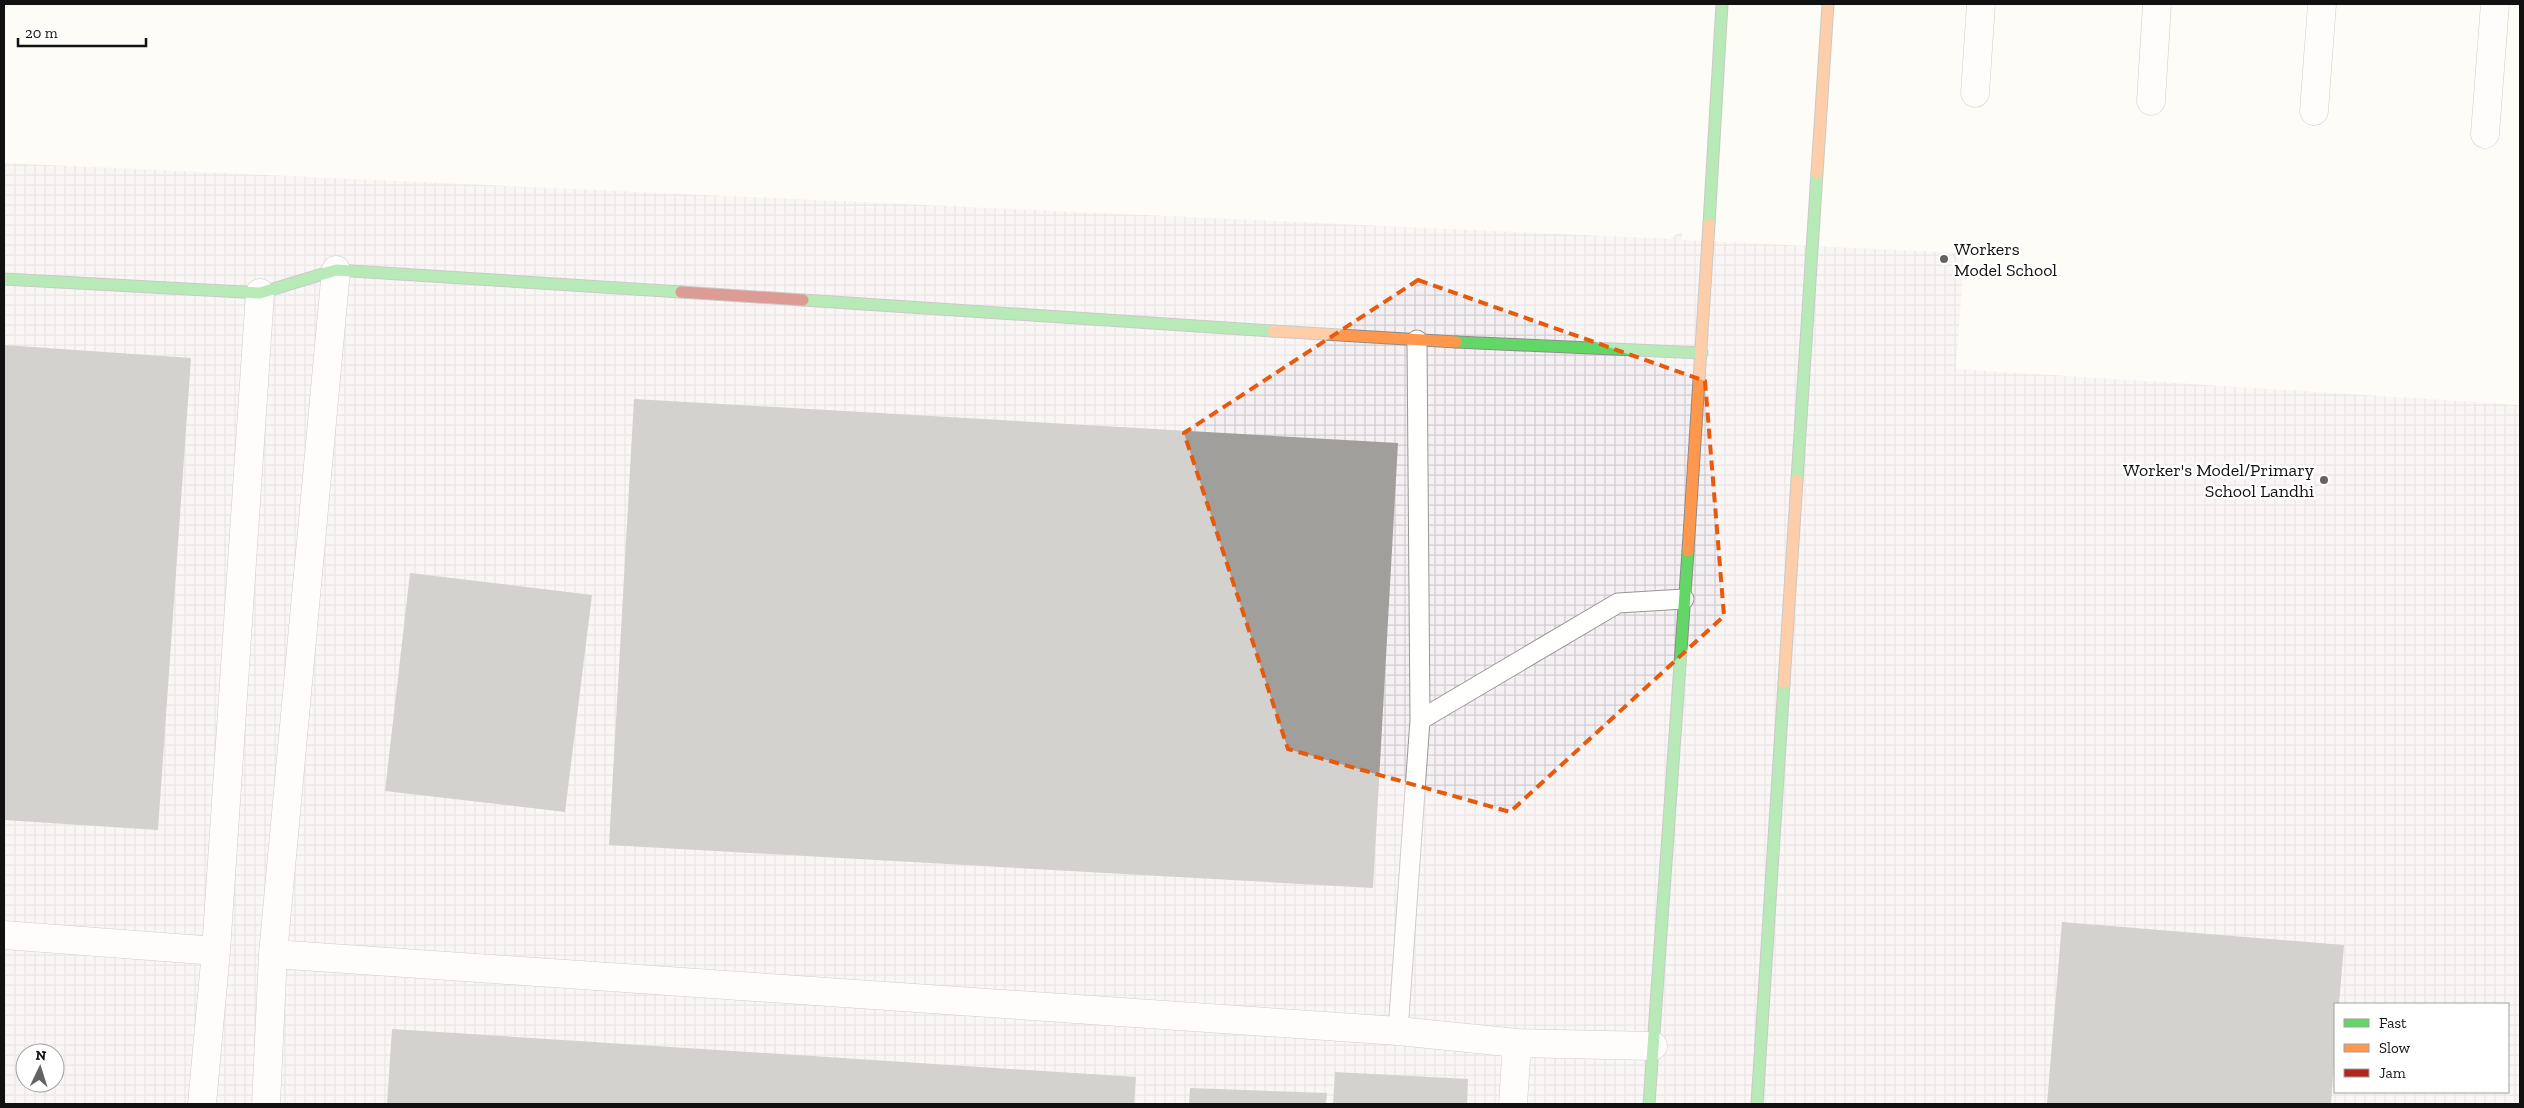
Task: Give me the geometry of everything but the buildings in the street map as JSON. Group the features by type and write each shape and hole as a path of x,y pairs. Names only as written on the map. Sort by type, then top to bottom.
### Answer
{"street":[{"path":"1649,1104 1702,353 1722,4"},
{"path":"1758,1104 1828,4"},
{"path":"1975,93 1981,4"},
{"path":"2151,101 2157,4"},
{"path":"2314,112 2322,4"},
{"path":"2485,134 2496,4"},
{"path":"4,279 260,292 336,270 1417,340 1702,353"},
{"path":"266,1104 273,954 336,270"},
{"path":"202,1104 216,951 260,292"},
{"path":"4,935 216,951"},
{"path":"273,954 1398,1031 1517,1043 1653,1046"},
{"path":"1513,1104 1517,1043"}],"lane":[{"path":"1398,1031 1420,720 1417,340"},
{"path":"1420,720 1618,604 1684,599"}],"highlighted area":[{"path":"1418,280 1705,381 1724,616 1510,812 1288,749 1184,433"}],"shaded area":[{"path":"4,163 1670,239 1682,230 1682,240 1964,253 1956,369 2520,405 2520,1104 4,1104"}],"traffic: fast":[{"path":"1709,224 1722,4"},
{"path":"1797,480 1817,173"},
{"path":"4,279 260,293 336,270 681,292"},
{"path":"803,300 1273,331"},
{"path":"1456,342 1702,353"},
{"path":"1649,1104 1688,551"},
{"path":"1757,1104 1784,683"}],"traffic: slow":[{"path":"1817,173 1828,4"},
{"path":"1688,551 1709,224"},
{"path":"1273,331 1456,342"},
{"path":"1784,683 1797,480"}],"traffic: jam":[{"path":"681,292 803,300"}],"place":[{"name":"Workers Model School","path":"1944,259"},
{"name":"Worker's Model/Primary School Landhi","path":"2324,480"}]}
